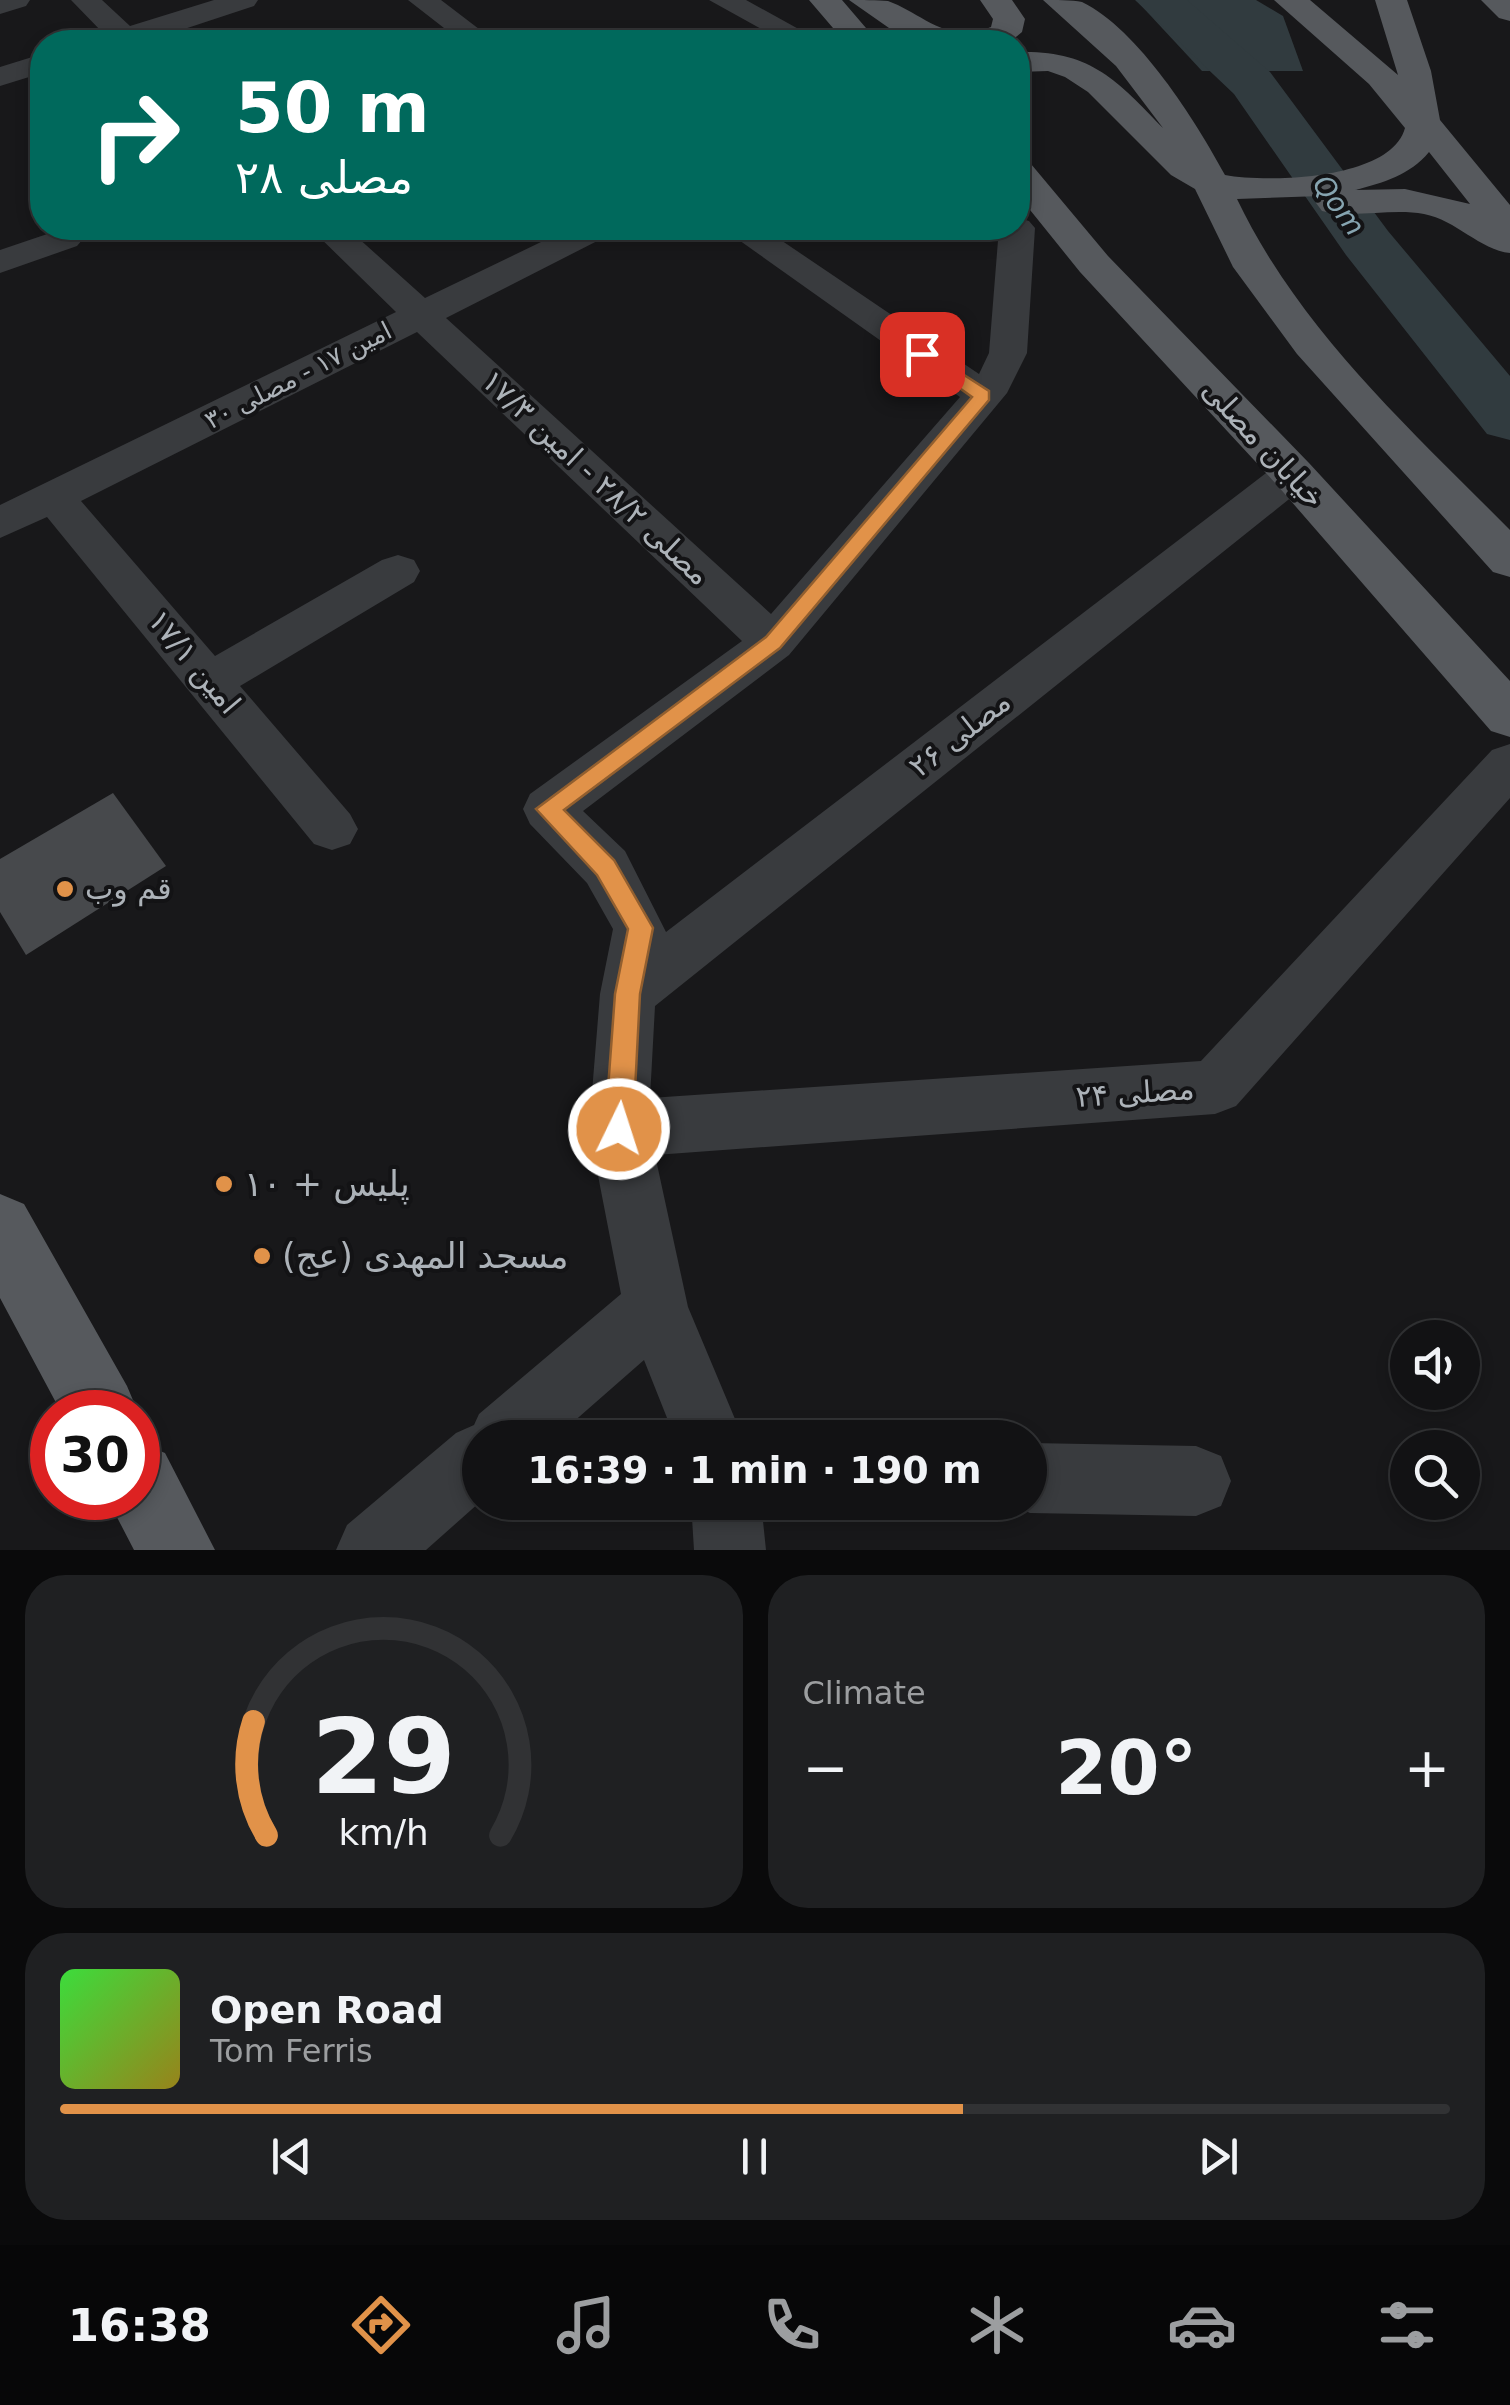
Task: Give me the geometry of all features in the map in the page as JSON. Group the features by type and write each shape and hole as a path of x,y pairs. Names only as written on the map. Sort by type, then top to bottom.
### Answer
{"main road":[{"path":"825,0 851,30"},
{"path":"865,0 913,30"},
{"path":"996,0 1009,19 1006,30"},
{"path":"1059,0 1109,37 1151,81 1211,182 1252,265 1320,358 1510,560"},
{"path":"1290,0 1338,39 1422,119 1510,230"},
{"path":"1372,188 1419,142 1422,119 1414,72 1391,0"},
{"path":"1497,0 1510,11"},
{"path":"1030,62 1053,61 1089,73 1116,94 1171,158 1211,182 1281,198 1372,188 1458,210 1482,221 1510,244"},
{"path":"1252,265 1264,227 1281,198"},
{"name":"خیابان مصلی","path":"1030,214 1292,474 1510,716"},
{"path":"0,1228 88,1390"},
{"path":"160,1520 176,1550"}],"street":[{"path":"0,5 16,0"},
{"path":"85,0 111,30"},
{"path":"154,30 244,0"},
{"path":"422,0 464,30"},
{"path":"723,0 783,30"},
{"path":"760,30 773,25"},
{"path":"0,77 30,67"},
{"path":"0,262 62,240"},
{"name":"مصلی ۲۸/۲ - امین ۱۷/۳","path":"340,240 773,642"},
{"name":"امین ۱۷ - مصلی ۳۰","path":"0,523 572,240"},
{"path":"757,240 983,396"},
{"path":"702,1420 656,1307 619,1129 628,994 640,928 606,868 548,809 773,642 983,396 1008,353 1019,240"},
{"name":"مصلی ۲۶","path":"628,994 1292,474"},
{"name":"امین ۱۷/۱","path":"54,496 332,829"},
{"path":"211,681 398,570"},
{"name":"مصلی ۲۴","path":"619,1129 1216,1087 1510,764"},
{"path":"524,1420 656,1307"},
{"path":"372,1550 462,1472"},
{"path":"1047,1478 1196,1481"},
{"path":"728,1520 730,1550"}],"shaded area":[{"path":"1136,0 1256,0 1283,16 1303,71 1202,71"}],"building":[{"name":"قم وب","path":"113,793 166,866 26,955 0,912 0,859"}],"waterway":[{"name":"Qom","path":"1159,0 1252,83 1367,243 1510,419"}],"place":[{"name":"قم وب","path":"65,889"},
{"name":"پلیس + ۱۰","path":"224,1184"},
{"name":"مسجد المهدی (عج)","path":"262,1256"}],"route":[{"path":"619,1129 628,994 640,928 606,868 548,809 773,642 983,396 922,354"}]}
